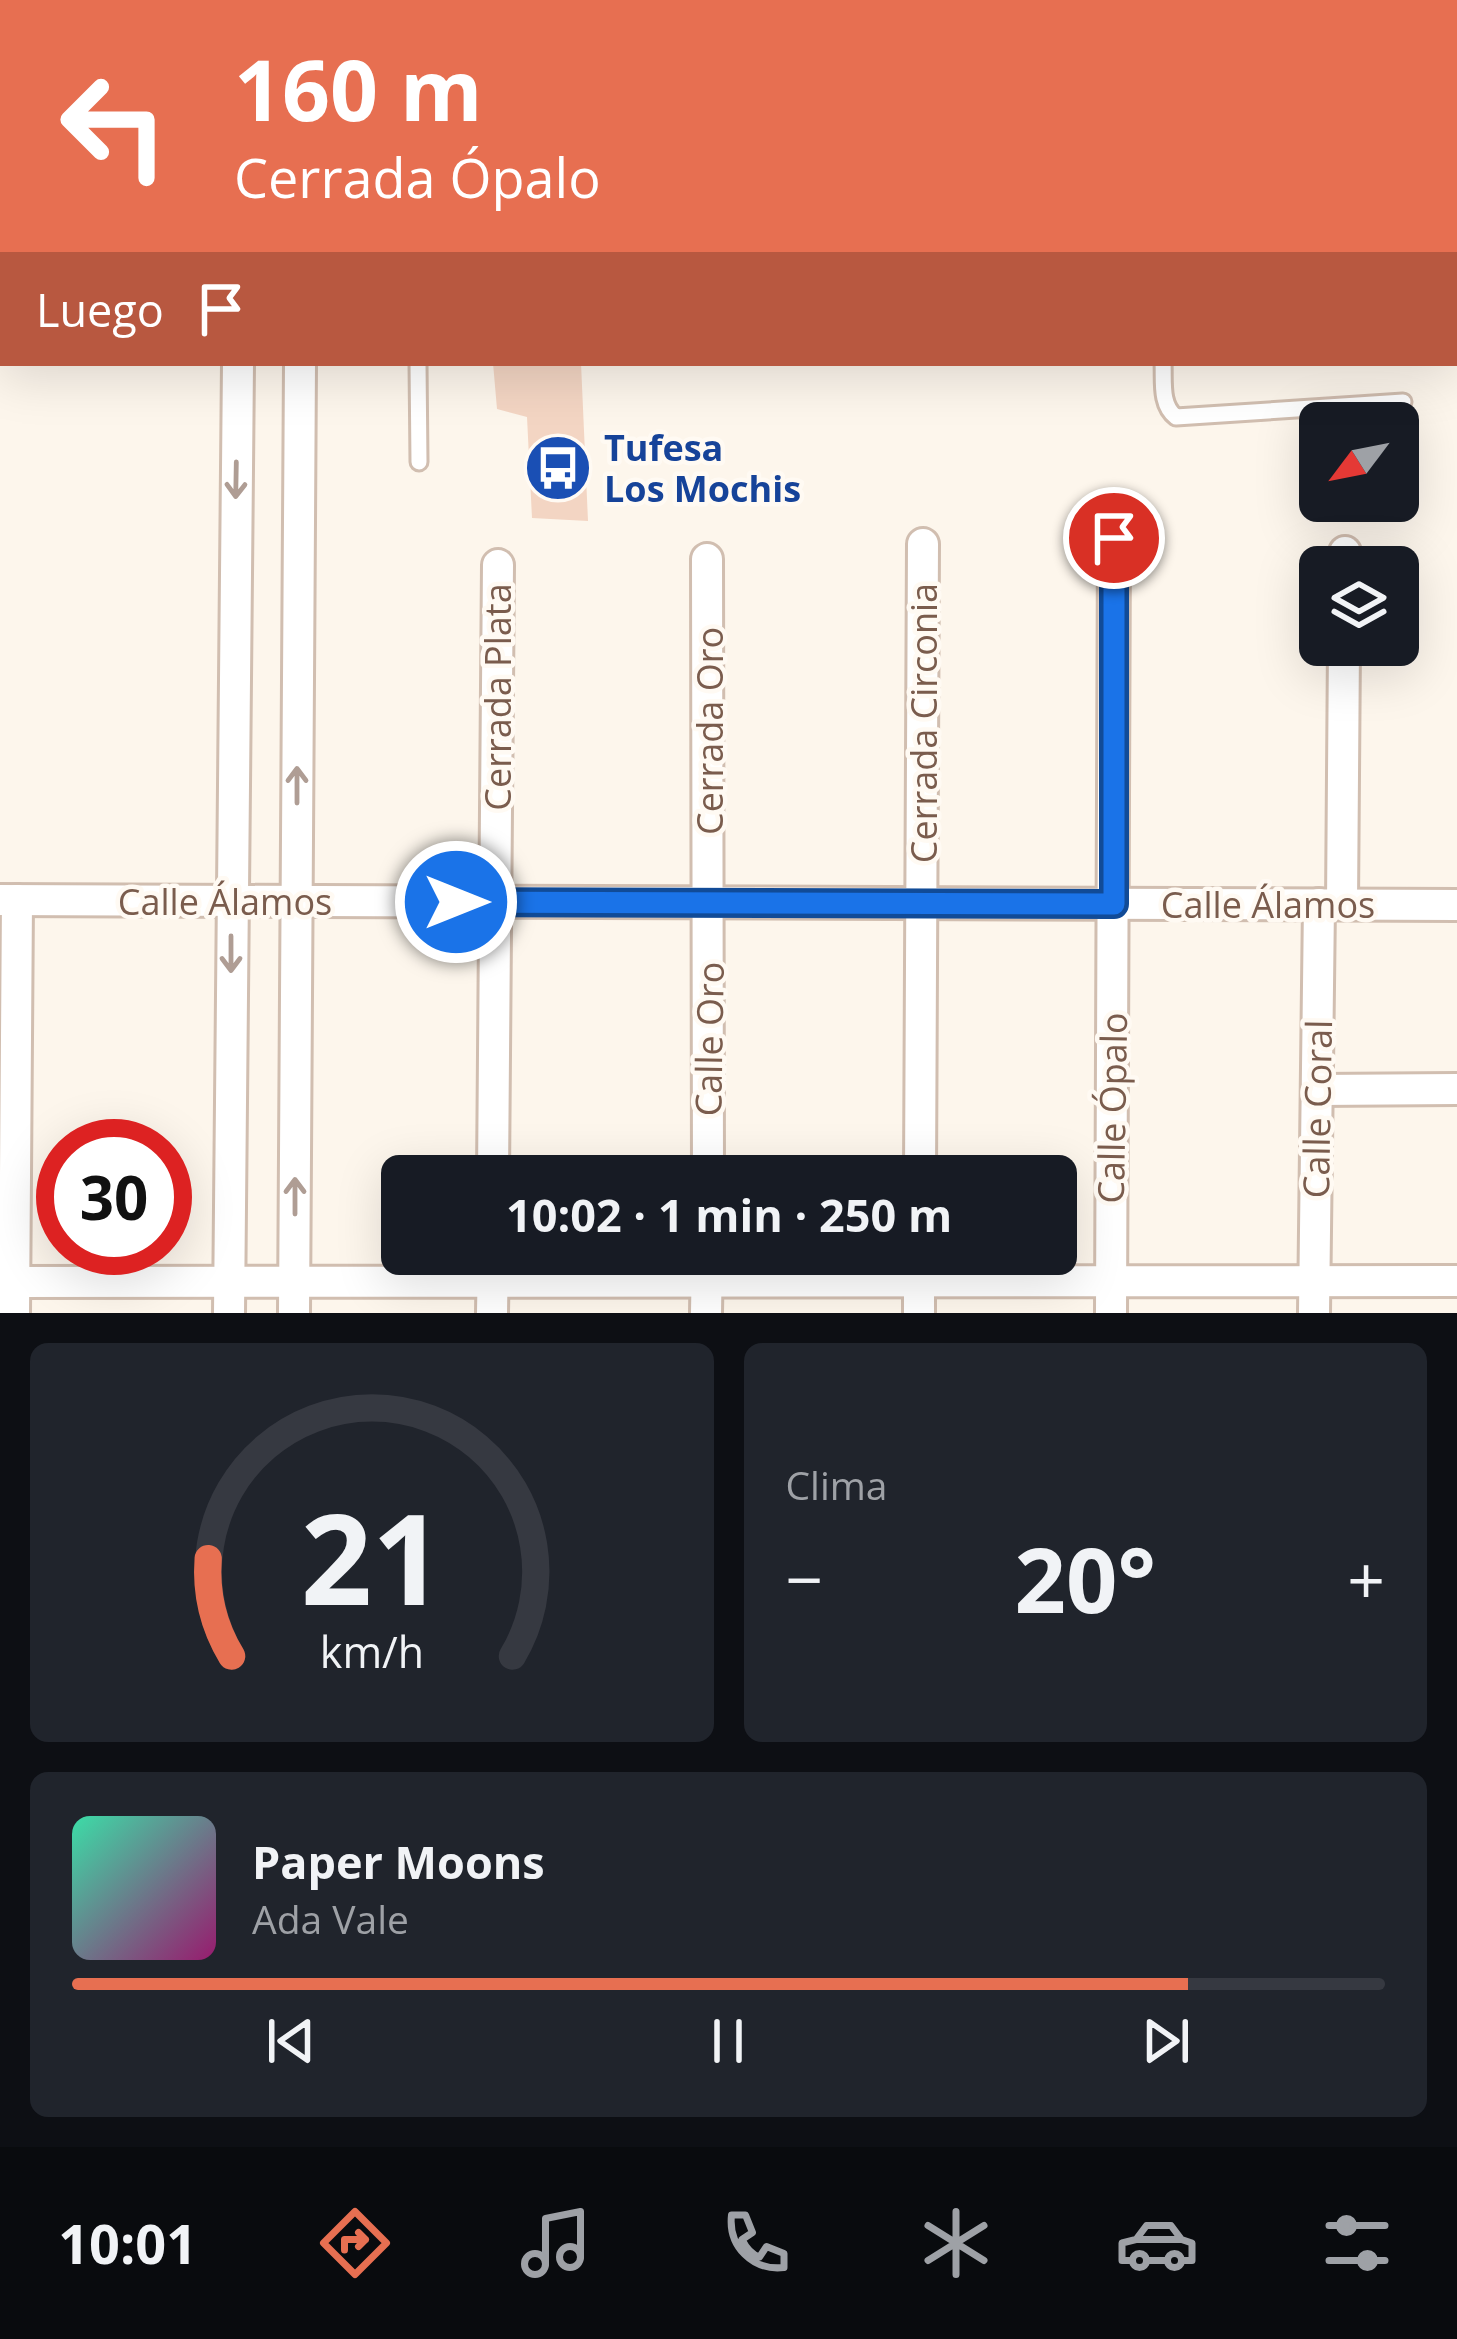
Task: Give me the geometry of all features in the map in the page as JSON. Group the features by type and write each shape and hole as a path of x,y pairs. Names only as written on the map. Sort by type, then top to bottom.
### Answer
{"street":[{"path":"230,1298 238,366"},
{"path":"294,1298 300,366"},
{"name":"Calle Ópalo","path":"1111,1298 1114,538"},
{"name":"Cerrada Circonia","path":"920,1155 923,544"},
{"name":"Cerrada Oro","path":"707,559 710,903"},
{"name":"Cerrada Plata","path":"493,1155 498,565"},
{"name":"Calle Coral","path":"1314,1313 1317,1090 1343,666"},
{"path":"9,900 10,1292 294,1298 492,1283 707,1283 820,1275"},
{"name":"Calle Álamos","path":"9,900 1457,904"},
{"name":"Calle Oro","path":"708,1155 710,903"},
{"path":"1317,1090 1457,1089"},
{"path":"919,1275 919,1313"},
{"path":"964,1275 1111,1298 1315,1281 1457,1281"}],"lane":[{"path":"418,366 419,462"},
{"path":"1163,366 1165,400 1176,417 1299,409"}],"building":[{"name":"Tufesa Los Mochis","path":"493,366 581,366 588,521 532,518 527,417 497,409"}],"place":[{"name":"Tufesa Los Mochis","path":"558,468"}],"route":[{"path":"456,902 1114,904 1114,538"}]}
